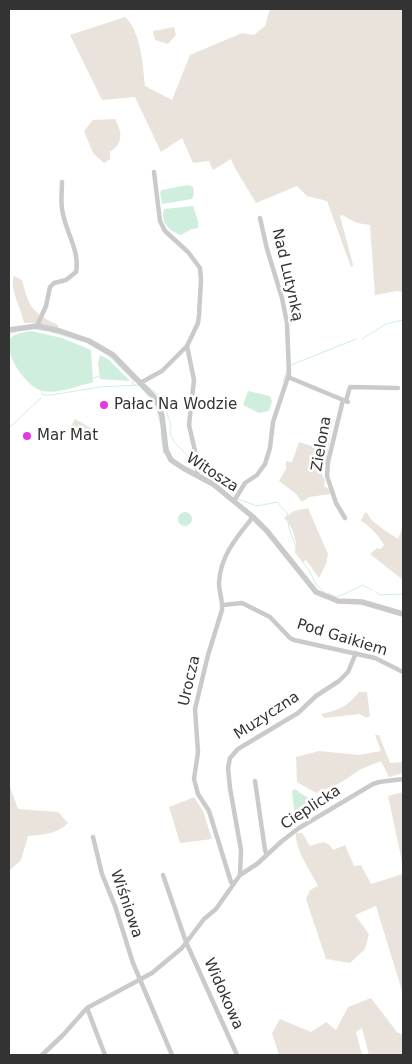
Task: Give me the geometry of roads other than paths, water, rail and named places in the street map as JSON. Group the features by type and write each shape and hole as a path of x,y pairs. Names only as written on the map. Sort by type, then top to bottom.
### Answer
{"street":[{"path":"140,383 162,371 187,346 199,318 200,268 188,252 165,231 160,221 154,172"},
{"path":"37,326 46,306 50,287 54,283 66,280 76,272 78,266 62,213 62,182"},
{"name":"Nad Lutynką","path":"234,501 245,483 261,471 265,464 270,448 273,422 289,369 287,323 260,218"},
{"name":"Witosza","path":"9,330 37,326 60,331 99,346 113,355 159,405 166,450 170,460 213,484 253,517 316,592 338,602 362,602 403,614"},
{"path":"187,346 194,380 189,425 198,464 197,475"},
{"path":"288,377 346,401"},
{"name":"Zielona","path":"345,518 336,503 328,476 328,462 348,389 353,386 398,388"},
{"name":"Urocza","path":"234,883 231,882 209,812 198,794 194,780 198,752 195,709 223,605 219,584 223,562 228,550 253,517"},
{"name":"Pod Gaikiem","path":"223,605 242,603 270,618 294,640 380,660 403,672"},
{"name":"Muzyczna","path":"240,875 242,850 230,788 228,768 230,758 238,749 298,713 316,696 338,681 348,672 356,653"},
{"name":"Cieplicka","path":"240,875 257,864 299,828 363,790 379,782 403,779"},
{"path":"256,781 267,855"},
{"name":"Wiśniowa","path":"92,836 102,874 140,980 172,1055"},
{"name":"Widokowa","path":"163,875 186,942 237,1055"},
{"path":"42,1055 64,1035 87,1008 111,997 157,970 186,942 204,919 216,909 240,875"},
{"path":"87,1008 105,1055"}],"waterway":[{"path":"362,339 386,324 403,320"},
{"path":"35,329 46,331"},
{"path":"9,335 16,332"},
{"path":"52,332 82,341"},
{"path":"291,365 356,339"},
{"path":"109,356 134,381 132,383 135,385"},
{"path":"283,382 287,370"},
{"path":"94,378 99,376"},
{"path":"41,391 43,395 51,395 100,387 139,385 156,406 160,422"},
{"path":"146,385 162,398 171,425 172,438 189,457"},
{"path":"9,428 41,398"},
{"path":"161,433 164,454"},
{"path":"190,459 195,467"},
{"path":"200,472 220,482 235,497"},
{"path":"238,499 257,506 277,502 287,513 289,528 296,547 295,552 309,570 317,586 325,592"},
{"path":"328,593 336,597 363,585 372,590"},
{"path":"376,592 380,595 403,594"}],"place":[{"name":"Pałac Na Wodzie","path":"104,405"},
{"name":"Mar Mat","path":"27,436"}]}
